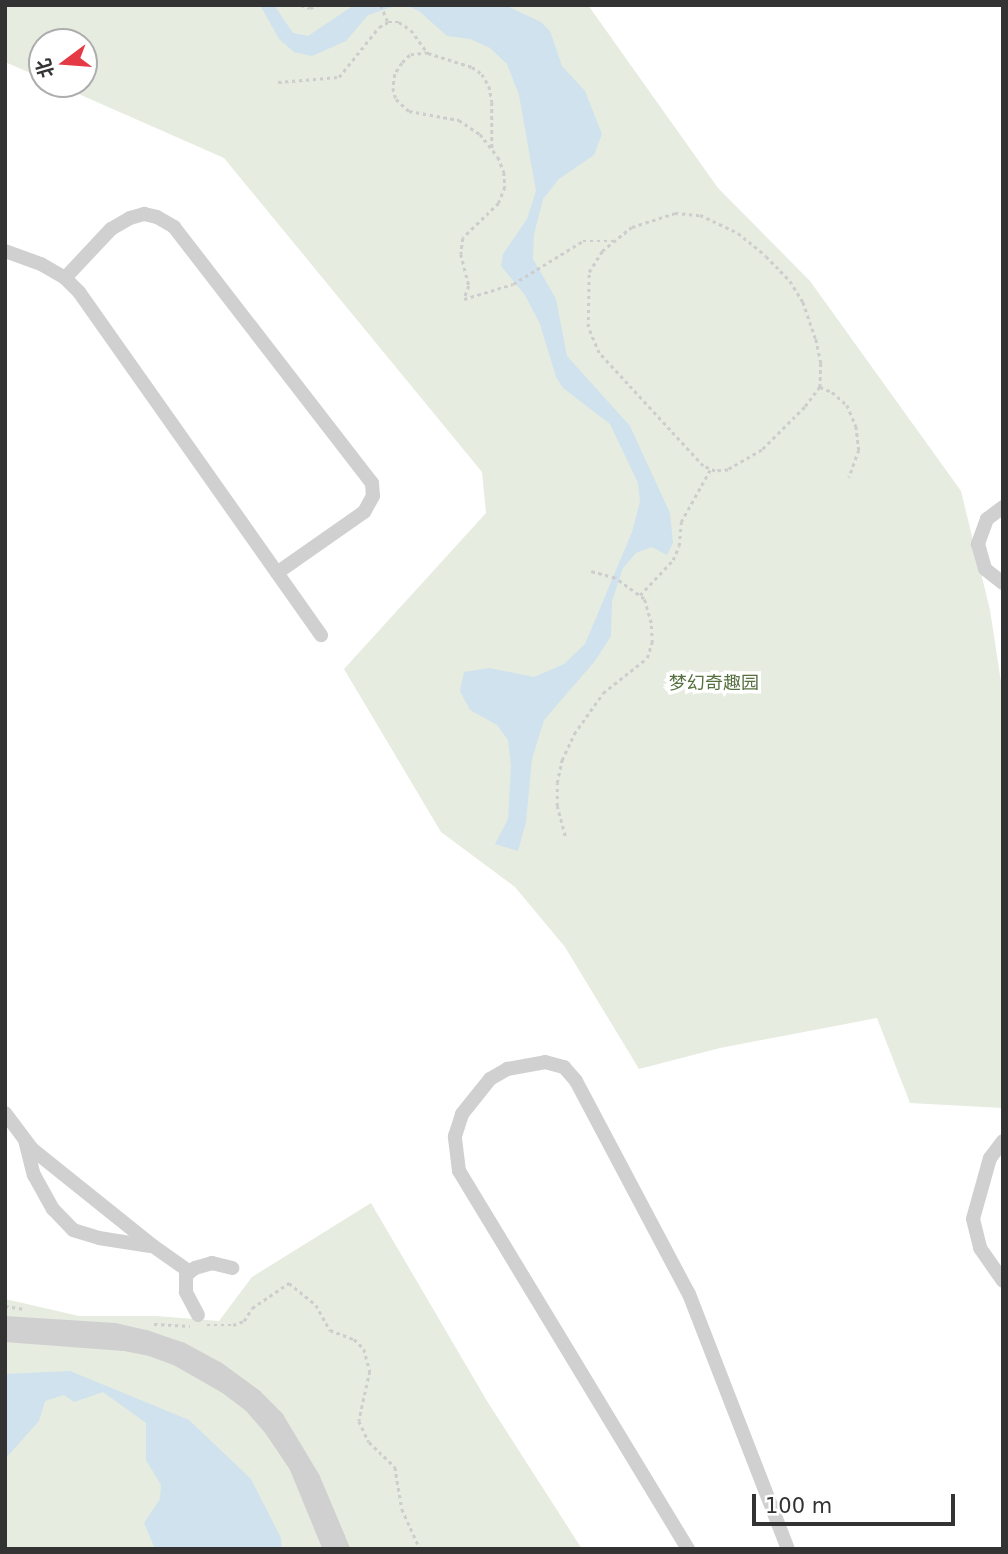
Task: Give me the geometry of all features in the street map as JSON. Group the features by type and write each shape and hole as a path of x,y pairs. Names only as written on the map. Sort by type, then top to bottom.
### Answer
{"street":[{"path":"65,278 111,229 130,218 144,214 158,217 174,227 372,483 373,496 364,512 278,573"},
{"path":"5,251 65,278 79,292 321,635"},
{"path":"1003,508 987,519 978,544 985,569 1003,583"},
{"path":"688,1549 458,1171 455,1136 462,1114 490,1079 507,1069 544,1062 564,1067 576,1081 689,1294 788,1549"},
{"path":"5,1113 24,1139 153,1247 190,1272"},
{"path":"24,1139 34,1175 53,1209 73,1230 99,1238 153,1247"},
{"path":"1003,1140 990,1158 973,1219 980,1248 1003,1281"},
{"path":"199,1322 186,1292 186,1275 212,1263 232,1268"},
{"path":"5,1323 115,1330 181,1349 218,1369 255,1396 276,1418 313,1478 343,1549"},
{"path":"5,1335 124,1344 150,1349 177,1359 226,1387 251,1406 271,1429 296,1466 330,1549"}],"path":[{"path":"302,5 310,8 318,5"},
{"path":"381,5 388,22"},
{"path":"278,82 329,80 339,76 379,27 388,22 399,22 411,30 428,53"},
{"path":"492,150 492,102 489,86 482,74 472,67 428,53 410,55 395,74 393,88 396,99 409,111 459,120 480,134 504,173 505,187 499,203 463,239 461,254 469,286 464,299 513,284 583,241 615,241"},
{"path":"675,213 700,215 738,233 790,281 803,302 819,351 820,387 805,407 762,450 728,470 703,466 599,353 589,327 589,272 601,251 632,228 675,213"},
{"path":"820,387 832,392 847,405 856,426 859,450 849,477"},
{"path":"640,595 673,560 679,546 681,522 711,469"},
{"path":"565,836 557,806 557,783 562,760 574,734 603,694 647,658 652,643 651,623 644,599 615,578 588,571"},
{"path":"142,1323 199,1322 233,1325 244,1321 252,1308 289,1283 316,1305 330,1330 354,1339 364,1349 370,1371 359,1421 369,1442 396,1467 402,1509 419,1549"},
{"path":"5,1306 28,1310"}],"green space":[{"name":"梦幻奇趣园","path":"5,5 588,5 718,188 810,281 961,491 990,610 1003,695 1003,1108 910,1103 877,1018 720,1048 639,1069 565,947 515,887 441,832 344,669 486,513 482,472 224,158 88,98 98,98 98,28 28,28 28,72 5,62"},
{"path":"371,1203 487,1401 582,1549 5,1549 5,1299 79,1316 156,1316 219,1321 252,1277"}],"water":[{"path":"260,5 274,5 293,33 308,36 354,5 398,5 368,15 346,41 312,56 294,52 279,39"},
{"path":"405,5 505,5 541,22 550,31 562,66 585,91 602,134 594,155 559,179 543,199 534,234 533,259 556,299 567,356 630,426 670,513 673,543 667,555 652,547 636,553 623,568 612,601 611,636 595,661 544,720 532,759 526,822 518,851 495,844 508,819 511,766 508,740 497,725 470,710 460,691 464,672 489,668 534,677 564,664 585,644 632,532 640,502 638,483 610,424 563,388 556,377 540,324 525,295 501,266 503,254 527,219 536,191 519,95 507,64 490,48 470,39 447,36 419,11"},
{"path":"70,1371 189,1420 251,1479 281,1538 282,1549 155,1549 144,1523 160,1499 161,1485 146,1460 146,1423 103,1392 74,1402 64,1395 45,1401 39,1421 5,1459 5,1374"}]}
